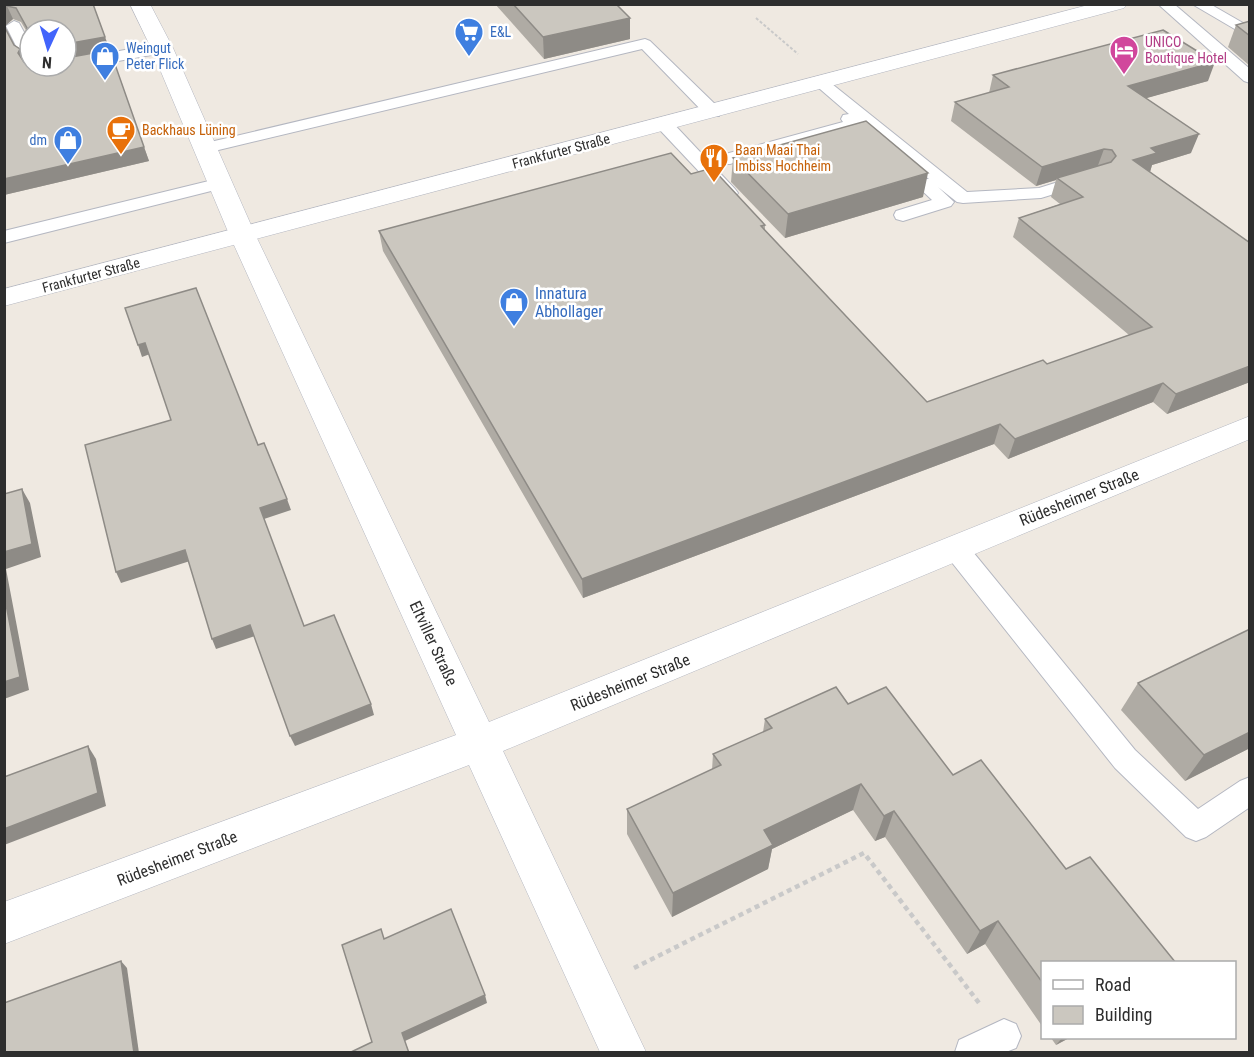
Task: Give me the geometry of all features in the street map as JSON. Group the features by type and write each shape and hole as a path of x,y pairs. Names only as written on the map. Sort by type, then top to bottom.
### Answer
{"street":[{"name":"Eltviller Straße","path":"140,4 162,48 242,234 481,743 623,1053"},
{"name":"Frankfurter Straße","path":"4,298 1117,4"},
{"name":"Rüdesheimer Straße","path":"4,923 481,743 1250,427"}],"lane":[{"path":"1165,4 1250,78"},
{"path":"1199,4 1250,34"},
{"path":"15,26 18,32"},
{"path":"206,148 645,44 713,112"},
{"path":"78,63 162,48"},
{"path":"816,84 856,124 945,202 903,215"},
{"path":"816,84 963,198 1041,193 1098,175"},
{"path":"664,124 745,210"},
{"path":"724,160 856,124"},
{"path":"4,237 221,183"},
{"path":"955,548 1125,759 1196,827 1250,790"},
{"path":"971,1053 1004,1036"}],"path":[{"path":"756,18 799,55"},
{"path":"593,988 864,853 1004,1036"}],"building":[{"path":"4,4 93,4 105,37 78,42 78,18 22,18 16,8 7,6 4,8"},
{"path":"513,4 616,4 630,18 543,37"},
{"path":"1250,21 1250,36 1236,25"},
{"path":"4,26 14,45 18,48 18,78 78,78 78,56 110,50 144,147 4,179"},
{"path":"1163,30 1215,62 1128,86 1199,134 1151,148 1157,153 1133,160 1250,243 1250,366 1176,394 1163,383 1015,439 1000,424 582,579 379,231 671,153 691,174 712,168 765,225 761,226 927,402 1043,360 1047,364 1152,327 1019,218 1083,197 1057,178 1111,162 1116,156 1112,150 1104,149 1042,167 955,102 1009,87 993,75"},
{"path":"866,121 928,173 788,214 733,158"},
{"path":"196,288 258,445 264,443 287,499 260,508 304,626 334,615 371,704 290,736 250,625 212,639 185,550 116,572 85,445 171,420 145,343 138,345 125,308"},
{"path":"22,489 32,544 4,552 4,494"},
{"path":"4,594 20,677 4,682"},
{"path":"1250,629 1250,732 1204,755 1138,683"},
{"path":"836,687 848,704 886,687 953,775 981,760 1066,869 1090,857 1174,961 1041,961 1041,981 998,921 980,931 894,811 884,816 861,784 764,830 773,845 673,893 627,809 721,765 713,754 772,728 765,719"},
{"path":"88,746 98,793 4,829 4,777"},
{"path":"451,909 485,995 402,1033 409,1053 349,1053 372,1042 342,945 381,929 384,939"},
{"path":"121,961 134,1053 4,1053 4,1003"}],"place":[{"name":"E&L","path":"469,58"},
{"name":"UNICO Boutique Hotel","path":"1124,76"},
{"name":"Weingut Peter Flick","path":"105,82"},
{"name":"Backhaus Lüning","path":"121,156"},
{"name":"dm","path":"68,166"},
{"name":"Baan Maai Thai Imbiss Hochheim","path":"714,184"},
{"name":"Innatura Abhollager","path":"514,328"}]}
